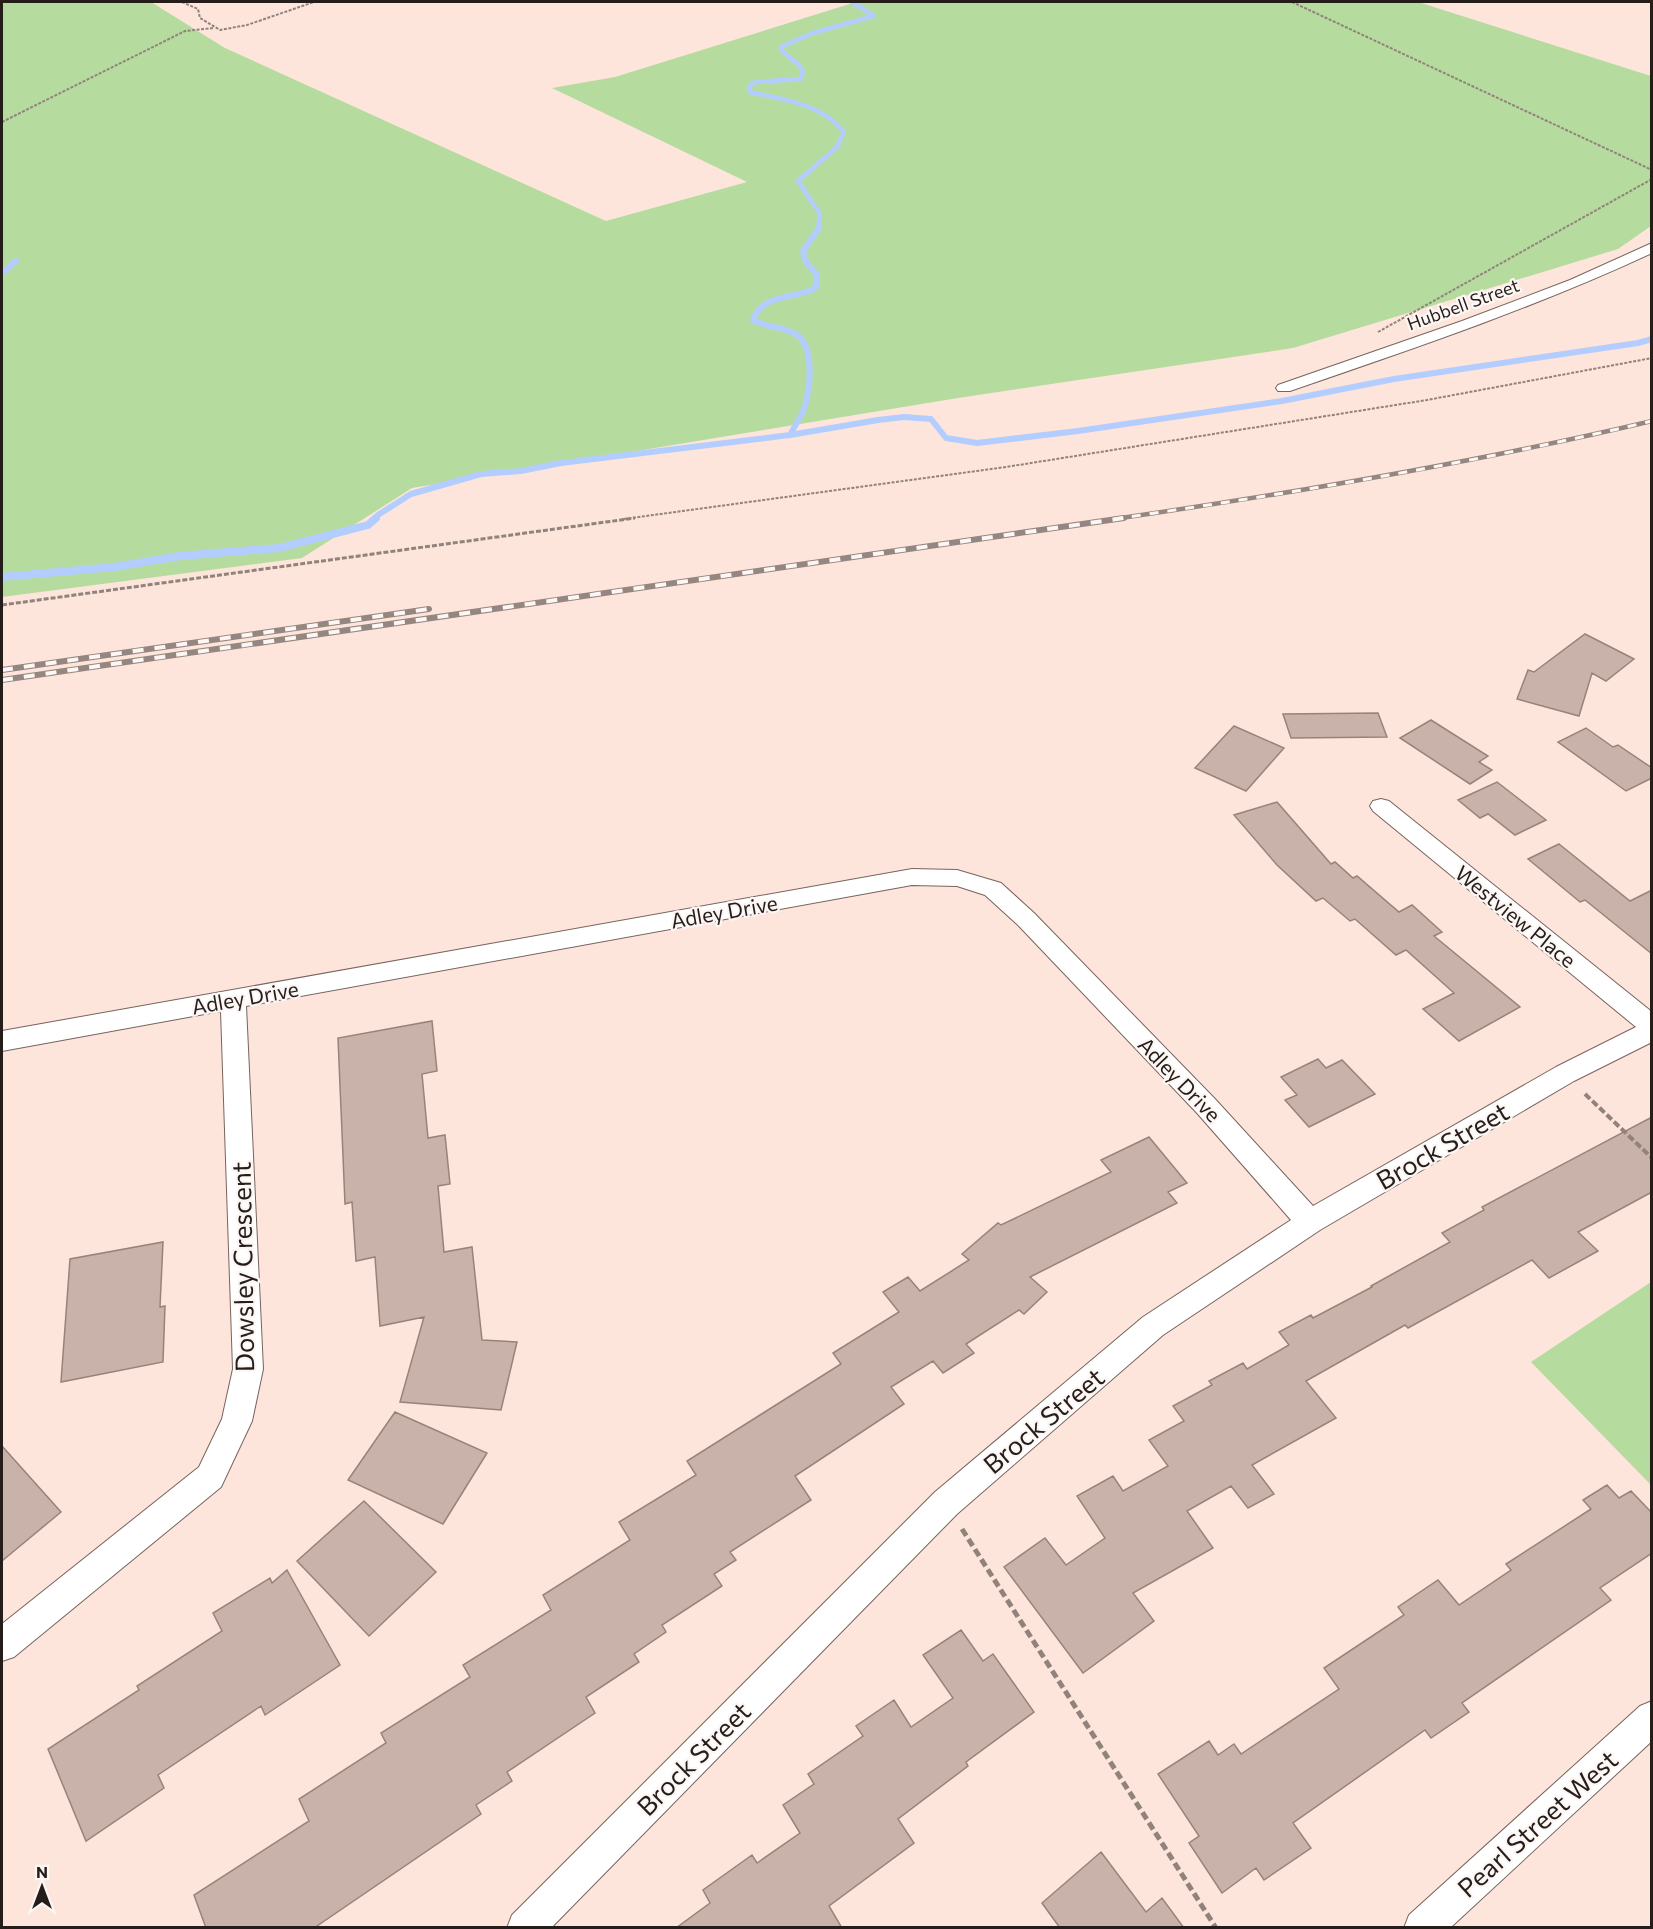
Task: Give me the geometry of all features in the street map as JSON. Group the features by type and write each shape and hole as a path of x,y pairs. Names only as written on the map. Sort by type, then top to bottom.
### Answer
{"street":[{"name":"Hubbell Street","path":"1284,388 1479,320 1575,283 1652,247"},
{"name":"Westview Place","path":"1381,806 1652,1028"},
{"name":"Adley Drive","path":"2,1041 912,877 957,878 993,889 1026,919 1213,1113 1310,1222"},
{"name":"Dowsley Crescent","path":"2,1645 210,1477 237,1421 248,1369 234,999"},
{"name":"Brock Street","path":"525,1928 946,1503 1153,1326 1310,1222 1565,1074 1652,1028"},
{"name":"Pearl Street West","path":"1422,1928 1652,1718"}],"path":[{"path":"183,2 198,9 200,18 220,30 247,25 314,2"},
{"path":"1292,2 1652,170"},
{"path":"2,122 185,31 214,28"},
{"path":"1369,337 1652,179"},
{"path":"2,605 1006,468 1427,400 1652,358"},
{"path":"1565,1074 1652,1158"},
{"path":"946,1503 1216,1928"}],"green space":[{"path":"2,2 151,2 225,48 606,221 747,182 552,88 615,77 856,2 1418,2 1651,76 1651,226 1618,249 1293,348 958,398 412,488 302,558 2,597"},
{"path":"1651,1282 1651,1485 1531,1362"}],"building":[{"path":"1585,634 1634,659 1606,681 1592,673 1579,716 1517,699 1528,670 1534,672"},
{"path":"1378,713 1387,737 1291,738 1283,714"},
{"path":"1431,720 1488,756 1479,762 1492,770 1470,784 1400,738"},
{"path":"1234,726 1284,748 1246,791 1195,768"},
{"path":"1586,728 1613,747 1618,745 1652,768 1652,778 1626,791 1558,742"},
{"path":"1497,782 1546,820 1515,835 1488,814 1480,818 1458,800"},
{"path":"1277,802 1331,864 1335,862 1353,878 1357,876 1399,912 1412,905 1442,932 1434,936 1520,1007 1459,1041 1423,1009 1454,993 1406,950 1396,955 1355,919 1350,921 1323,898 1316,901 1277,865 1234,815"},
{"path":"1559,844 1630,901 1652,890 1652,954 1585,900 1580,902 1528,859"},
{"path":"432,1021 437,1071 422,1074 428,1138 445,1135 450,1184 438,1186 444,1252 472,1247 482,1340 517,1342 501,1410 400,1402 424,1317 380,1326 375,1257 356,1261 352,1202 345,1204 338,1038"},
{"path":"1318,1059 1326,1068 1342,1060 1375,1094 1309,1127 1285,1100 1297,1095 1281,1077"},
{"path":"1652,1117 1652,1192 1578,1232 1598,1251 1549,1278 1532,1260 1408,1328 1405,1325 1306,1381 1336,1418 1252,1465 1274,1494 1248,1508 1231,1486 1187,1511 1213,1548 1133,1593 1154,1621 1083,1673 1004,1567 1045,1538 1066,1565 1105,1538 1077,1496 1113,1476 1123,1491 1168,1466 1149,1440 1184,1421 1173,1406 1212,1385 1209,1381 1243,1363 1247,1369 1289,1345 1279,1332 1311,1315 1313,1318 1372,1287 1450,1242 1442,1233 1484,1210 1482,1207"},
{"path":"1149,1137 1187,1183 1168,1192 1177,1203 1030,1277 1047,1292 1024,1314 1019,1310 966,1344 974,1353 943,1373 933,1361 891,1387 904,1404 795,1476 811,1500 730,1552 736,1560 714,1574 722,1586 662,1625 666,1632 634,1654 639,1662 586,1697 595,1713 507,1772 512,1781 476,1805 481,1814 314,1928 206,1928 194,1895 309,1821 299,1799 386,1743 381,1733 470,1677 463,1665 551,1610 543,1595 630,1540 619,1522 696,1475 687,1461 841,1364 833,1353 899,1312 883,1292 908,1277 920,1291 969,1260 962,1254 998,1223 1001,1225 1111,1172 1101,1160"},
{"path":"163,1242 160,1307 165,1306 163,1362 61,1382 70,1259"},
{"path":"395,1412 487,1453 443,1524 348,1480"},
{"path":"2,1446 61,1512 2,1561"},
{"path":"1607,1485 1619,1498 1631,1491 1652,1513 1652,1553 1600,1588 1611,1600 1462,1703 1469,1712 1431,1738 1425,1730 1293,1823 1311,1848 1264,1880 1256,1868 1222,1893 1189,1843 1199,1836 1158,1774 1209,1741 1218,1755 1234,1744 1241,1754 1339,1689 1324,1668 1404,1615 1398,1607 1438,1580 1459,1605 1511,1570 1506,1564 1591,1509 1583,1500"},
{"path":"364,1501 436,1572 369,1636 297,1561"},
{"path":"287,1570 340,1665 265,1715 261,1706 158,1775 164,1788 86,1841 48,1749 139,1690 137,1686 222,1631 213,1613 270,1578 272,1583"},
{"path":"961,1630 983,1661 993,1654 1034,1712 966,1762 968,1766 898,1819 914,1843 829,1906 842,1928 676,1928 710,1903 703,1890 752,1855 757,1863 800,1833 783,1805 814,1784 808,1774 863,1736 856,1726 894,1700 911,1727 953,1698 923,1655"},
{"path":"1101,1852 1146,1912 1162,1898 1184,1928 1060,1928 1042,1903"}],"waterway":[{"path":"818,229 820,214 798,181 837,147 844,132 835,122 813,109 750,92 749,86 756,82 801,79 803,72 799,65 781,50 781,47 813,33 874,16 852,2"},
{"path":"790,435 807,398 810,368 807,349 803,341 792,332 753,320 757,312 769,302 816,287 817,275 806,262 803,251 818,229"},
{"path":"2,273 16,261"},
{"path":"790,435 904,417 931,419 946,438 977,443 1078,431 1282,401 1394,379 1638,343 1652,339"},
{"path":"375,519 411,494 481,474 521,471 561,463 790,435"},
{"path":"2,577 114,567 180,556 279,548 368,525 375,519"}],"railway":[{"path":"1114,519 1384,476 1652,421"},
{"path":"2,680 1124,518"},
{"path":"2,670 429,609"}]}
